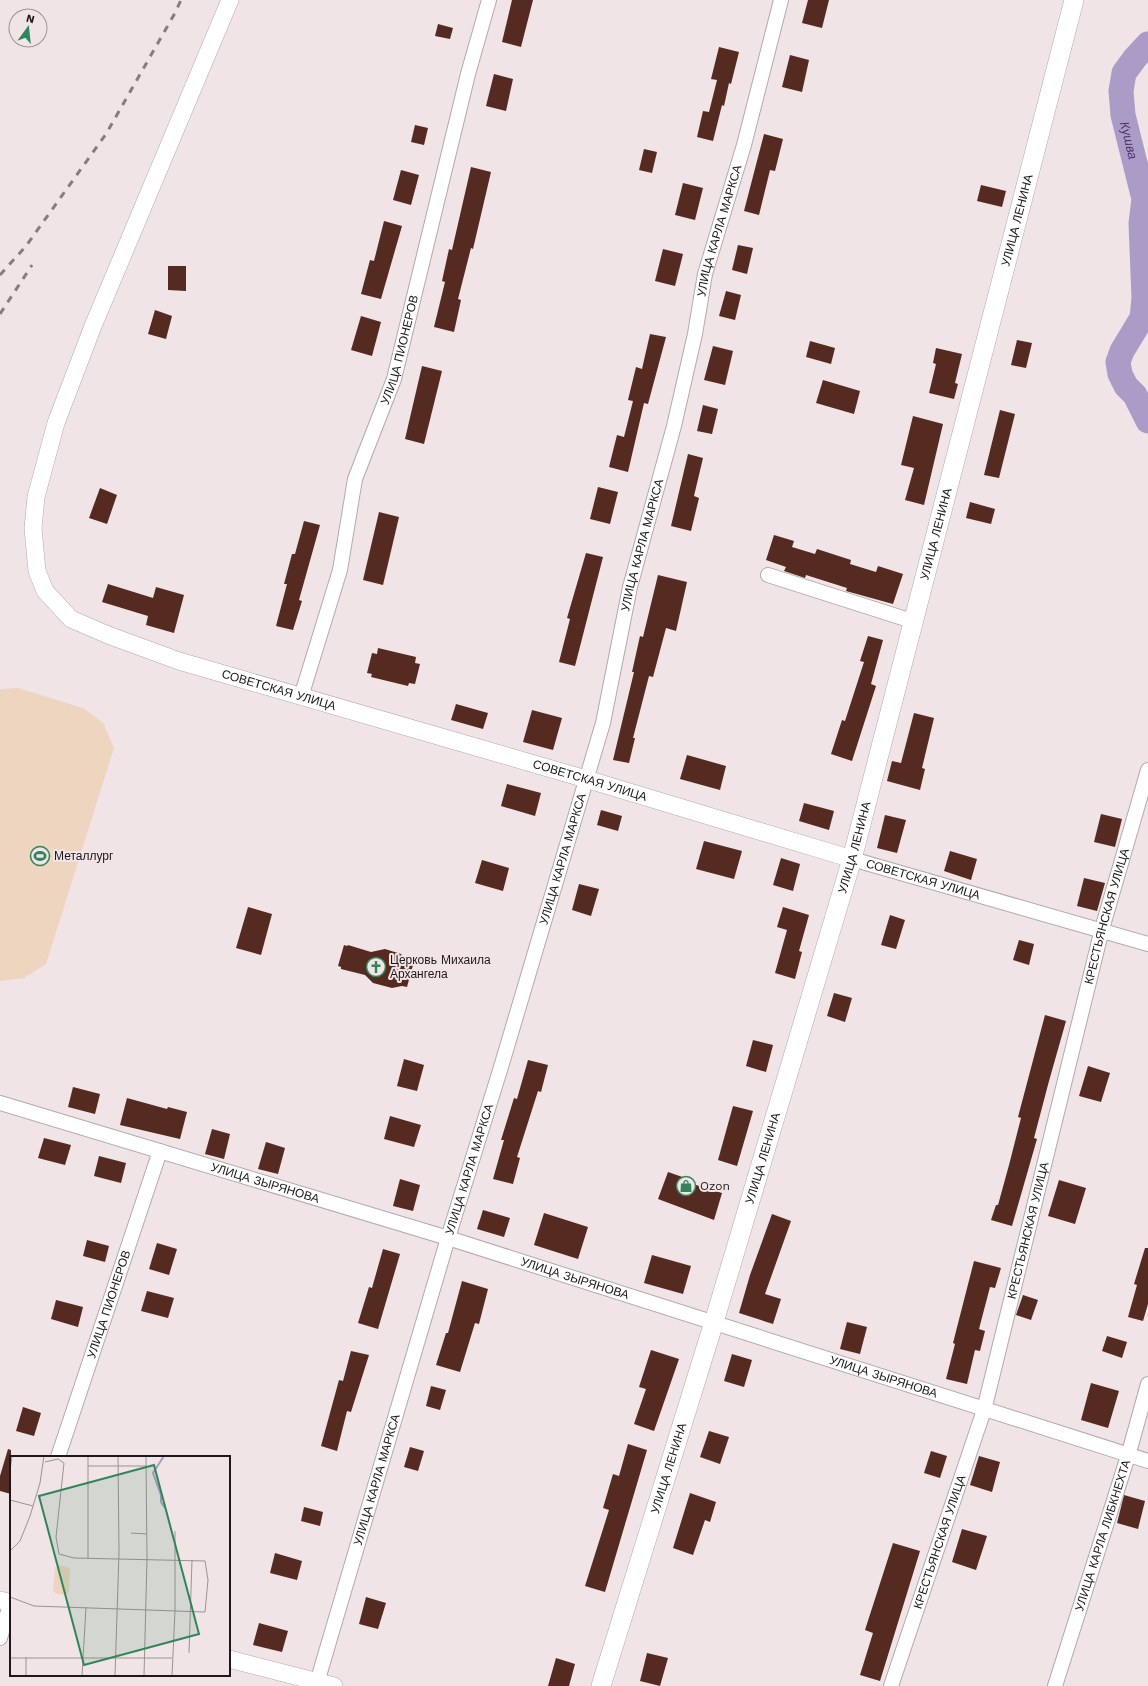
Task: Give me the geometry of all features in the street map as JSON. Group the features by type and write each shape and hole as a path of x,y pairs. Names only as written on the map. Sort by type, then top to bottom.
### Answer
{"main road":[{"name":"УЛИЦА ЛЕНИНА","path":"601,1686 714,1322 852,859 912,621 1074,0"}],"street":[{"name":"СОВЕТСКАЯ УЛИЦА","path":"230,0 93,326 56,423 38,490 33,528 37,571 45,591 71,619 88,627 179,661 586,778 852,859 1102,929 1148,944"},
{"name":"УЛИЦА ПИОНЕРОВ","path":"301,697 340,570 355,480 394,379 468,74 489,0"},
{"name":"УЛИЦА КАРЛА МАРКСА","path":"316,1684 603,723 630,587 674,426 695,334 705,274 744,145 781,0"},
{"path":"768,575 912,621"},
{"name":"КРЕСТЬЯНСКАЯ УЛИЦА","path":"891,1686 984,1410 1102,929 1148,770"},
{"name":"УЛИЦА ЗЫРЯНОВА","path":"0,1103 448,1238 714,1322 1128,1456 1148,1461"},
{"name":"УЛИЦА ПИОНЕРОВ","path":"58,1456 160,1151"},
{"name":"УЛИЦА КАРЛА ЛИБКНЕХТА","path":"1055,1686 1128,1456 1148,1384"},
{"path":"0,1638 8,1602"},
{"path":"230,1659 316,1684 334,1686"}],"shaded area":[{"name":"Металлург","path":"18,688 83,708 103,723 114,748 46,964 24,978 0,981 0,689"}],"building":[{"path":"512,0 533,0 521,47 502,42"},
{"path":"808,0 829,0 822,28 802,23"},
{"path":"438,24 453,28 450,39 435,36"},
{"path":"719,47 739,52 731,84 729,83 724,106 722,105 713,141 697,137 703,111 709,112 717,80 711,79"},
{"path":"790,55 809,60 802,92 782,87"},
{"path":"494,74 513,79 506,111 486,106"},
{"path":"415,125 428,128 424,145 411,142"},
{"path":"764,134 783,139 775,171 770,170 759,215 744,211"},
{"path":"644,149 657,152 652,173 639,170"},
{"path":"471,167 491,172 473,249 471,248 458,299 461,300 454,332 434,327 445,282 442,281 449,249 452,250"},
{"path":"401,170 419,175 411,205 393,200"},
{"path":"683,183 703,188 695,220 675,215"},
{"path":"981,185 1006,191 1002,207 977,201"},
{"path":"384,221 402,226 381,299 361,294 370,260 374,261"},
{"path":"738,245 753,248 747,274 732,270"},
{"path":"663,249 683,254 675,286 655,281"},
{"path":"168,266 186,266 186,291 168,290"},
{"path":"726,291 741,295 735,320 719,316"},
{"path":"155,310 172,316 166,339 148,334"},
{"path":"361,316 381,322 372,356 351,350"},
{"path":"650,334 666,337 648,404 644,403 628,472 609,467 617,435 624,437 633,401 628,400 636,367 642,369"},
{"path":"1017,340 1032,343 1026,368 1011,365"},
{"path":"810,341 835,348 831,364 806,357"},
{"path":"713,346 733,351 725,385 704,380"},
{"path":"936,348 962,354 955,383 958,384 954,399 929,393 936,364 933,363"},
{"path":"422,366 442,371 424,444 405,439"},
{"path":"823,380 860,391 854,414 816,403"},
{"path":"703,405 718,409 712,434 697,431"},
{"path":"1000,410 1015,414 999,478 984,475"},
{"path":"913,416 943,424 924,505 905,500 914,468 901,465"},
{"path":"688,454 703,458 694,496 699,498 691,531 671,526"},
{"path":"598,487 618,492 610,524 590,519"},
{"path":"100,488 117,495 107,524 89,518"},
{"path":"970,502 995,509 991,524 966,518"},
{"path":"379,512 399,517 383,585 363,580"},
{"path":"304,521 320,525 299,600 302,601 293,630 276,626 287,584 284,584 292,554 295,554"},
{"path":"774,535 794,541 792,547 815,554 817,549 851,560 850,564 876,572 878,566 903,574 893,604 846,591 847,588 806,575 805,578 784,571 786,567 766,560"},
{"path":"586,553 603,557 575,666 559,662 570,619 567,618"},
{"path":"658,575 687,582 676,631 666,628 653,677 649,676 633,738 635,738 629,763 613,760 634,672 632,672 640,636 643,637"},
{"path":"108,584 153,598 156,587 184,595 174,633 146,625 148,616 102,602"},
{"path":"868,636 883,640 871,684 876,686 852,761 831,754 842,720 845,721 864,662 860,661"},
{"path":"378,648 416,657 415,663 420,664 415,684 409,683 408,686 371,677 372,674 367,673 372,653 377,654"},
{"path":"456,704 488,713 483,729 451,720"},
{"path":"532,710 562,718 553,750 523,742"},
{"path":"914,713 934,718 922,768 925,769 920,790 887,781 892,761 901,763"},
{"path":"687,755 726,766 720,790 680,779"},
{"path":"507,784 541,793 535,816 501,806"},
{"path":"804,803 834,811 829,830 799,821"},
{"path":"601,810 622,816 618,831 597,825"},
{"path":"1101,814 1122,819 1115,847 1094,842"},
{"path":"885,815 906,820 897,853 877,848"},
{"path":"704,841 742,851 734,879 696,869"},
{"path":"950,851 977,859 971,880 944,871"},
{"path":"781,858 800,864 793,891 773,885"},
{"path":"482,860 509,868 503,891 475,883"},
{"path":"1084,878 1105,883 1097,911 1077,906"},
{"path":"579,884 599,889 591,916 572,910"},
{"path":"248,907 272,914 261,955 236,948"},
{"path":"783,907 809,915 799,951 802,952 795,979 775,973 787,930 777,927"},
{"path":"890,915 905,920 896,949 881,945"},
{"path":"1019,940 1034,944 1029,965 1013,960"},
{"name":"Церковь Михаила Архангела","path":"344,945 371,952 385,949 401,954 408,964 413,965 407,987 402,986 392,988 373,983 365,975 341,969 341,967 338,966"},
{"path":"834,993 852,998 845,1022 827,1016"},
{"path":"1045,1015 1066,1021 1034,1138 1037,1139 1012,1226 991,1220 996,1205 998,1205 1009,1165 1021,1118 1018,1117"},
{"path":"753,1040 773,1045 766,1072 746,1066"},
{"path":"404,1059 424,1065 417,1091 397,1086"},
{"path":"528,1060 548,1065 541,1092 538,1091 517,1157 520,1158 513,1184 493,1179 504,1140 501,1140 514,1098 517,1099"},
{"path":"1088,1066 1110,1073 1101,1102 1079,1096"},
{"path":"73,1087 100,1094 95,1114 68,1107"},
{"path":"127,1098 167,1109 168,1107 187,1112 180,1139 120,1125"},
{"path":"733,1106 753,1111 737,1166 718,1160"},
{"path":"390,1116 421,1125 414,1147 384,1139"},
{"path":"212,1129 230,1134 224,1159 205,1154"},
{"path":"44,1138 71,1145 65,1165 38,1158"},
{"path":"266,1142 285,1148 278,1174 258,1169"},
{"path":"99,1156 126,1163 121,1183 94,1176"},
{"path":"668,1172 694,1181 693,1184 722,1193 714,1220 658,1199"},
{"path":"400,1179 420,1185 413,1211 393,1206"},
{"path":"1059,1180 1086,1188 1075,1224 1048,1216"},
{"path":"483,1210 510,1218 504,1237 477,1229"},
{"path":"544,1213 588,1227 578,1259 534,1245"},
{"path":"772,1214 791,1221 765,1294 781,1299 773,1324 739,1313 750,1275"},
{"path":"87,1240 109,1246 105,1262 83,1256"},
{"path":"157,1243 177,1249 169,1275 149,1269"},
{"path":"1145,1248 1148,1248 1148,1304 1143,1321 1128,1317 1137,1285 1134,1284"},
{"path":"383,1249 400,1254 378,1329 358,1323 369,1287 372,1288"},
{"path":"652,1255 691,1266 683,1294 644,1283"},
{"path":"974,1261 1001,1268 995,1288 990,1287 979,1329 985,1331 980,1351 975,1350 967,1384 946,1379 955,1344 953,1343"},
{"path":"462,1281 488,1289 479,1324 475,1323 460,1372 436,1365 446,1333 448,1333"},
{"path":"147,1291 174,1298 168,1318 141,1311"},
{"path":"1023,1295 1038,1300 1031,1320 1016,1315"},
{"path":"56,1300 83,1307 78,1327 51,1319"},
{"path":"847,1322 867,1327 860,1354 840,1349"},
{"path":"1107,1336 1127,1342 1122,1358 1102,1351"},
{"path":"651,1350 679,1359 654,1431 634,1424 646,1389 639,1387"},
{"path":"351,1351 369,1355 351,1412 347,1411 337,1451 321,1446 339,1380 343,1381"},
{"path":"732,1354 752,1360 744,1387 724,1381"},
{"path":"1091,1383 1119,1391 1108,1428 1081,1420"},
{"path":"431,1386 446,1390 440,1410 426,1406"},
{"path":"23,1407 41,1413 34,1436 16,1431"},
{"path":"709,1431 729,1437 720,1464 700,1457"},
{"path":"628,1444 647,1450 605,1592 585,1586 609,1510 603,1508 613,1474 619,1476"},
{"path":"410,1447 424,1451 418,1471 404,1467"},
{"path":"8,1449 11,1450 10,1494 0,1491 0,1476"},
{"path":"931,1451 947,1456 940,1478 924,1473"},
{"path":"979,1456 1000,1462 992,1492 970,1485"},
{"path":"690,1493 716,1502 710,1522 705,1520 693,1555 673,1548"},
{"path":"1124,1495 1145,1501 1138,1529 1117,1523"},
{"path":"304,1507 323,1512 320,1526 301,1521"},
{"path":"962,1529 987,1536 976,1570 952,1562"},
{"path":"893,1543 920,1551 880,1681 860,1675 873,1633 865,1630"},
{"path":"275,1553 302,1561 297,1580 270,1573"},
{"path":"366,1597 386,1603 378,1629 359,1624"},
{"path":"259,1623 288,1631 282,1652 253,1645"},
{"path":"647,1653 668,1658 660,1686 640,1681"},
{"path":"556,1658 575,1664 569,1686 548,1686"}],"waterway":[{"name":"Кушва","path":"1148,44 1124,73 1121,91 1123,115 1144,199 1141,223 1144,298 1142,318 1122,351 1118,362 1120,374 1126,386 1135,395 1148,421"}],"railway":[{"path":"0,275 26,246 106,134 181,0"},
{"path":"0,314 32,265"}],"place":[{"name":"Металлург","path":"40,856"},
{"name":"Церковь Михаила Архангела","path":"376,967"},
{"name":"Ozon","path":"686,1186"}]}
